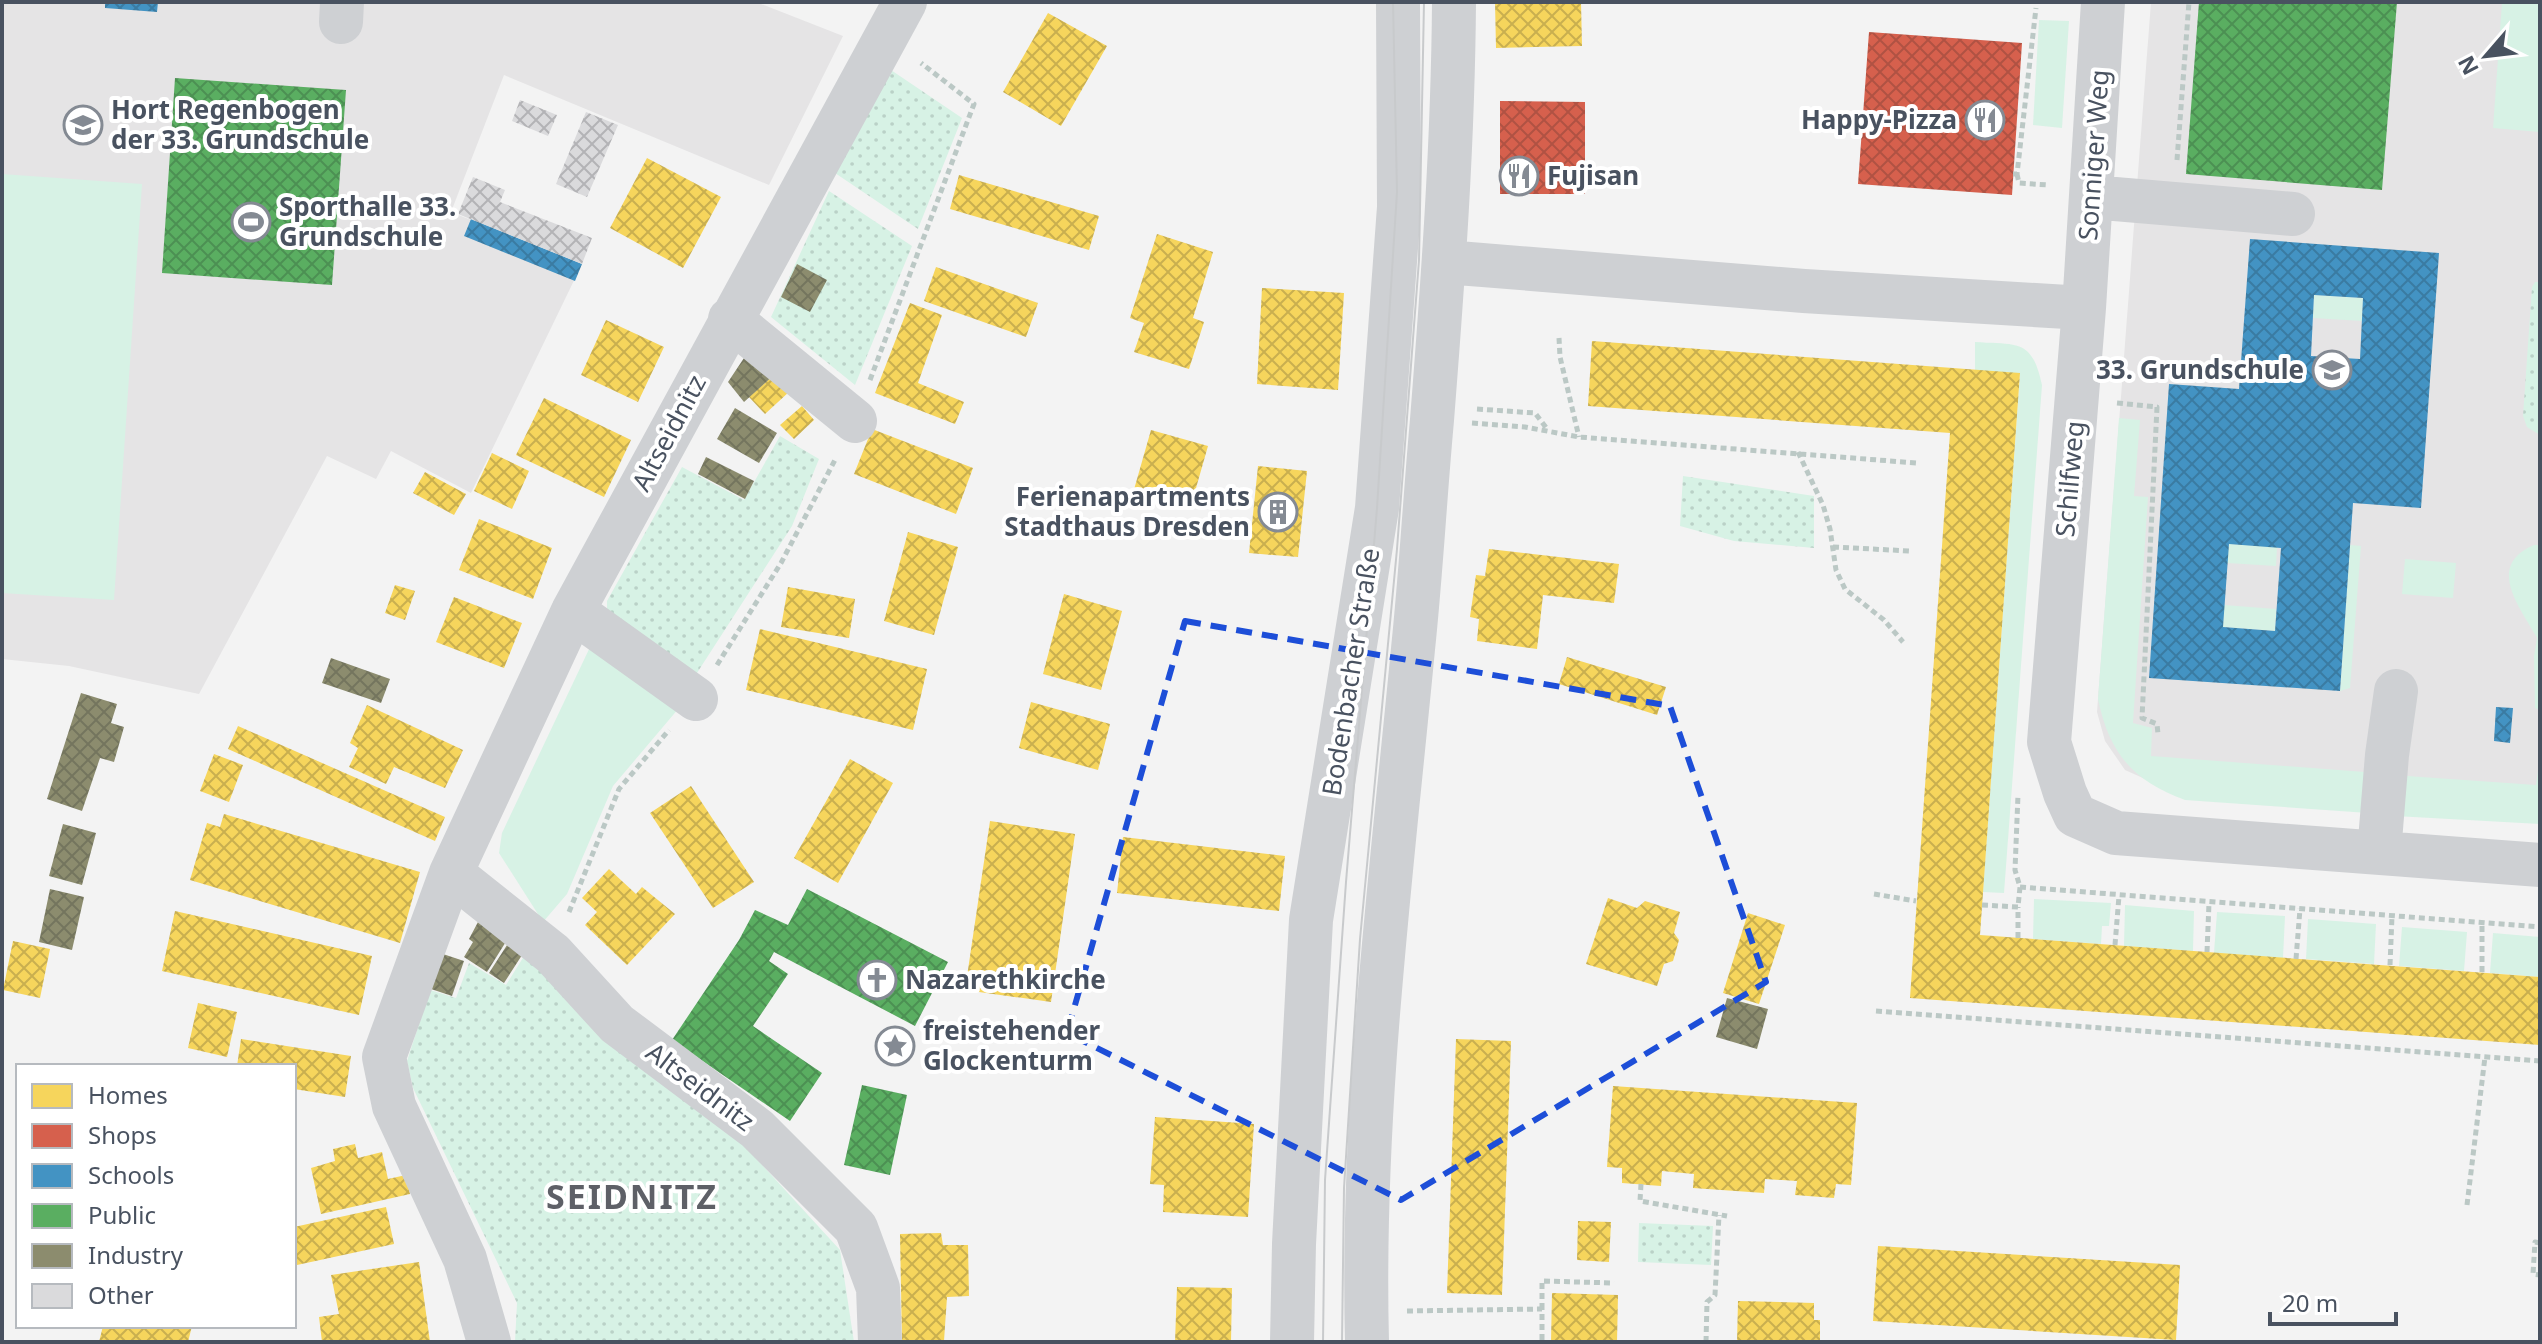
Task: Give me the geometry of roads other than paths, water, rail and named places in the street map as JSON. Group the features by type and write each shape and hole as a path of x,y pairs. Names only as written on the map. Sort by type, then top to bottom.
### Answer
{"street":[{"name":"Bodenbacher Straße","path":"1292,1342 1294,1244 1311,920 1377,508 1399,207 1398,2"},
{"name":"Bodenbacher Straße","path":"1367,1327 1370,1116 1384,925 1414,645 1445,262 1453,113 1454,2"},
{"name":"Sonniger Weg","path":"2084,308 2103,2"},
{"name":"Altseidnitz","path":"489,1342 465,1259 394,1106 384,1057 451,873 573,611 896,19"},
{"path":"2091,197 2293,214"},
{"path":"1445,262 1804,291 2084,308"},
{"name":"Schilfweg","path":"2084,308 2049,742 2075,815 2116,833 2540,865"},
{"path":"730,319 855,421"},
{"path":"573,611 696,699"},
{"path":"2379,853 2396,691"},
{"name":"Altseidnitz","path":"451,873 553,954 617,1024 757,1129 856,1228 878,1288 880,1342"}],"tram line":[{"path":"1323,1342 1325,1180 1377,508 1397,192 1393,2"},
{"path":"1342,1342 1344,1188 1360,939 1397,549 1419,260 1424,2"}],"place":[{"name":"Happy-Pizza","path":"1985,120"},
{"name":"Hort Regenbogen der 33. Grundschule","path":"83,125"},
{"name":"Fujisan","path":"1519,176"},
{"name":"Sporthalle 33. Grundschule","path":"251,222"},
{"name":"33. Grundschule","path":"2332,370"},
{"name":"Ferienapartments Stadthaus Dresden","path":"1278,512"},
{"name":"Nazarethkirche","path":"877,980"},
{"name":"freistehender Glockenturm","path":"895,1046"}],"district":[{"name":"SEIDNITZ","path":"632,1197"}]}
